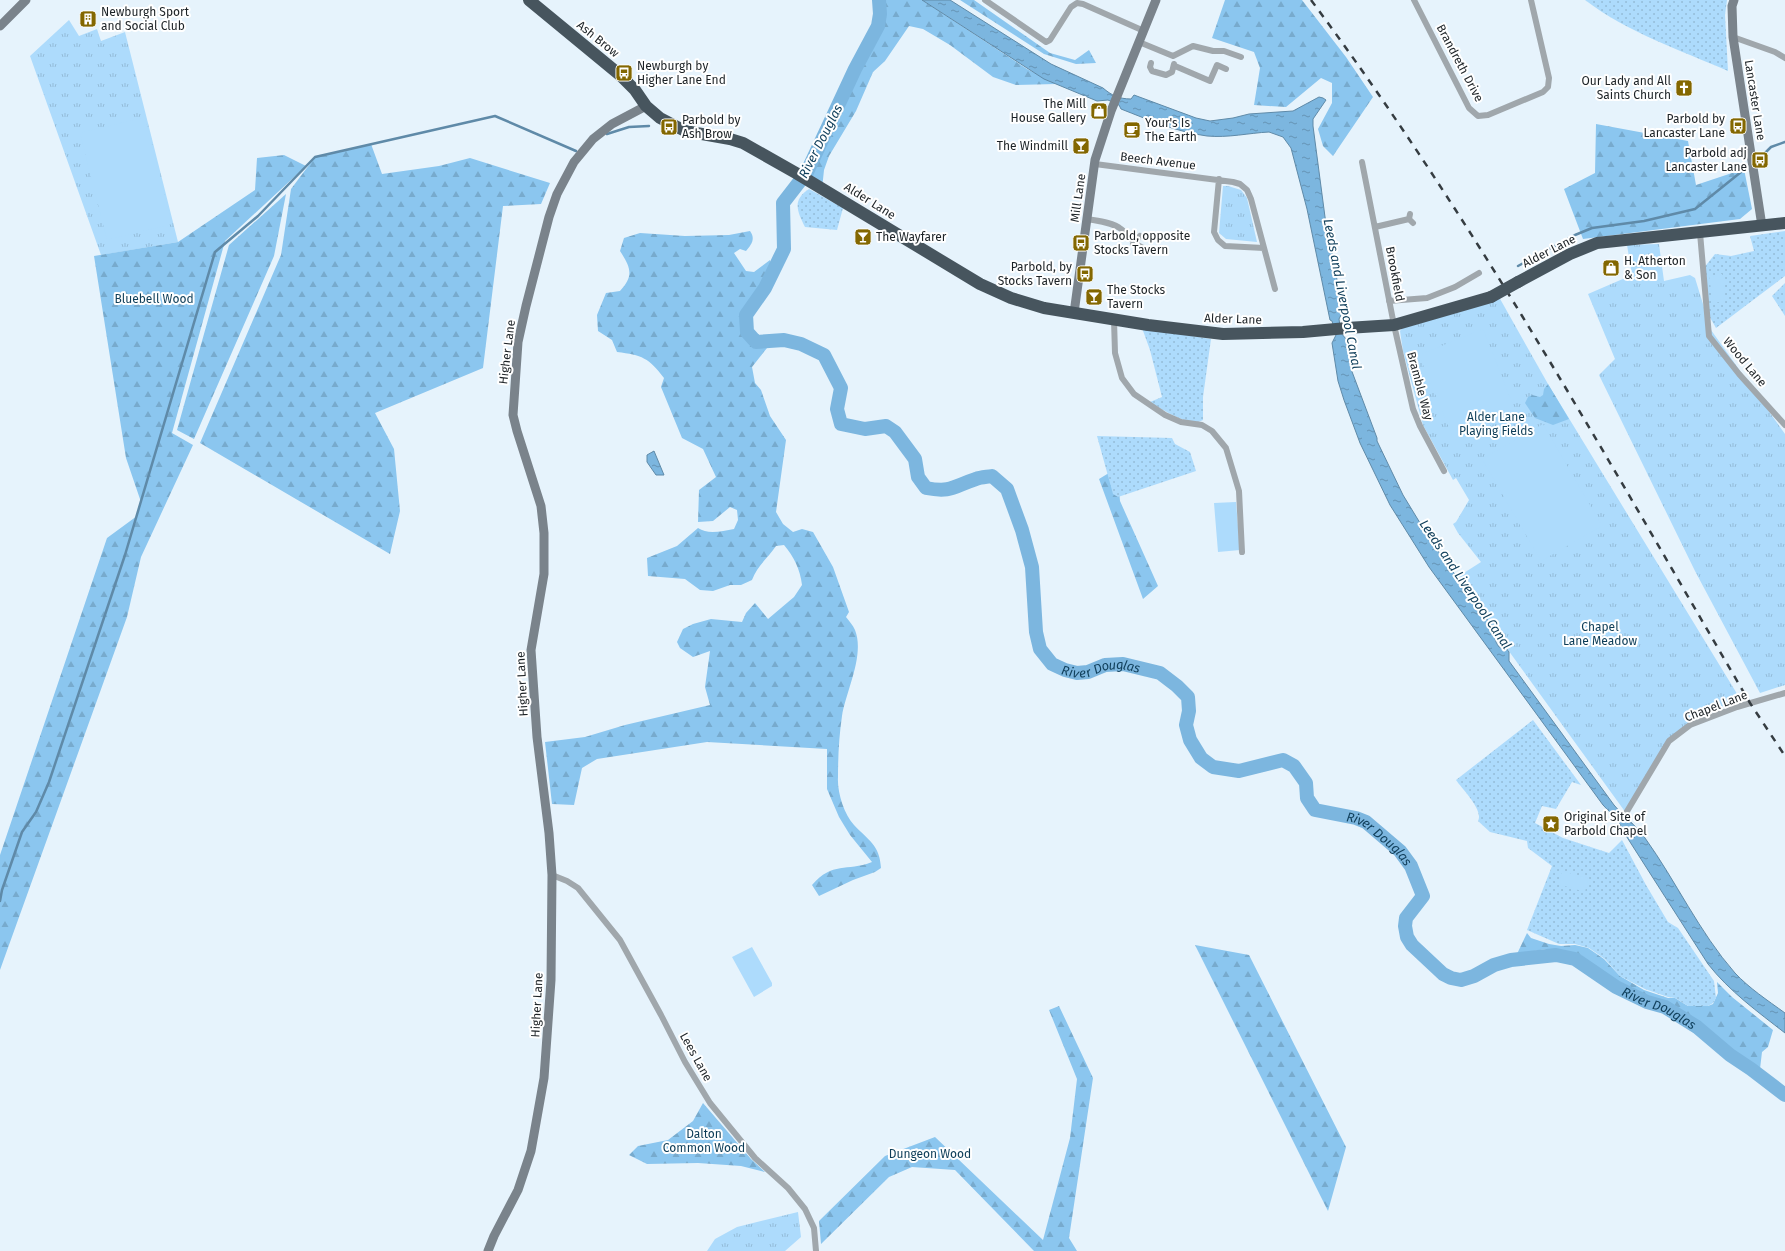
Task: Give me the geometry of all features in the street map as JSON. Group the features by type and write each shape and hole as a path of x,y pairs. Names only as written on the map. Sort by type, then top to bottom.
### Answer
{"highway":[{"name":"Ash Brow","path":"529,0 620,75 636,90 646,106 660,118 685,131 730,138"},
{"name":"Alder Lane","path":"730,138 743,143 810,181 980,284 1011,298 1028,304 1114,320 1223,334 1325,330 1394,325 1491,297 1570,254 1597,243 1785,223"}],"street":[{"path":"0,26 26,0"},
{"path":"985,0 1046,42 1050,40 1071,7 1077,3 1083,4 1144,31"},
{"name":"Mill Lane","path":"1074,313 1095,164 1119,89 1156,0"},
{"name":"Brandreth Drive","path":"1414,0 1469,108 1478,116 1488,115 1543,92 1548,87 1549,78 1531,0"},
{"name":"Lancaster Lane","path":"1734,0 1733,38 1762,226"},
{"path":"1733,38 1775,52 1785,58"},
{"path":"1139,42 1173,56 1193,46 1214,51 1224,51 1241,57"},
{"path":"1151,63 1150,67 1152,70 1166,75 1172,72 1175,66 1173,56"},
{"path":"1175,66 1210,81 1217,65 1226,69"},
{"name":"Higher Lane","path":"488,1251 523,1178 530,1158 537,1126 544,1078 551,980 552,875 549,833 537,737 530,650 544,574 544,533 541,506 516,431 513,415 518,342 526,306 557,194 574,162 598,135 612,124 646,106"},
{"name":"Brookfield","path":"1362,162 1394,325"},
{"name":"Beech Avenue","path":"1095,164 1219,179 1240,184 1247,190 1251,199 1275,289"},
{"path":"1219,179 1214,232 1218,240 1225,246 1264,248"},
{"path":"1087,219 1117,226 1122,229 1133,244 1143,248"},
{"path":"1375,228 1410,219"},
{"name":"Wood Lane","path":"1700,233 1709,336 1739,374 1785,425"},
{"path":"1133,244 1140,236"},
{"path":"1389,301 1427,298 1455,287 1479,273"},
{"path":"1114,320 1115,353 1122,378 1134,394 1165,415 1181,422 1202,425 1212,431 1226,448 1239,491 1242,552"},
{"name":"Bramble Way","path":"1394,325 1413,409 1420,426 1444,471"},
{"name":"Chapel Lane","path":"1626,813 1669,741 1690,725 1737,707 1785,693"},
{"name":"Lees Lane","path":"552,875 567,881 578,888 620,940 685,1062 710,1103 755,1158 788,1188 805,1209 814,1228 816,1251"}],"green space":[{"path":"879,0 922,0 1027,69 1056,84 1016,85 993,77 950,45 923,29 909,26 885,61 873,72 856,111 829,156 824,170 822,189 804,177 855,69 878,26 880,14"},
{"path":"960,0 974,0 1050,53 1075,60 1089,50 1096,63 1076,64 1044,54"},
{"path":"1225,0 1302,0 1346,57 1373,97 1333,156 1323,146 1318,129 1332,103 1332,83 1321,78 1286,107 1254,105 1260,68 1254,52 1212,38"},
{"path":"1585,0 1727,0 1725,15 1728,71 1636,31 1618,22"},
{"path":"69,20 79,36 97,29 101,41 125,32 178,242 101,255 30,56"},
{"path":"145,117 172,224 107,240 80,133"},
{"path":"1596,124 1688,141 1696,185 1744,169 1752,209 1740,219 1583,239 1564,189 1595,173"},
{"path":"371,144 382,174 439,166 470,158 550,183 541,204 503,206 483,368 375,413 394,449 400,511 390,554 200,443 281,255 291,189 315,157"},
{"name":"Bluebell Wood","path":"284,155 306,166 225,241 172,433 193,445 141,557 127,617 0,970 0,855 107,538 137,516 141,502 126,458 94,256 178,242 255,190 257,158"},
{"path":"1223,186 1241,190 1247,198 1257,242 1226,239 1219,233"},
{"path":"809,189 843,208 837,230 805,227 798,211 798,202 800,197"},
{"path":"286,194 274,256 194,439 177,430 229,245"},
{"path":"750,231 753,239 750,246 746,251 740,249 734,253 746,271 754,272 770,260 771,267 764,282 743,311 745,330 749,337 767,348 752,367 755,383 761,390 770,416 786,440 776,512 783,524 793,532 802,529 813,532 833,567 849,612 846,617 855,630 858,650 854,673 842,716 838,754 838,783 842,802 847,815 854,825 876,848 881,868 819,896 812,885 827,873 840,868 863,865 872,862 850,835 839,817 827,789 827,749 707,742 597,759 582,768 574,805 552,804 545,742 585,737 625,725 710,705 705,687 710,651 693,657 680,648 677,642 683,629 693,624 711,619 742,622 746,613 755,603 768,619 794,597 802,585 796,564 784,545 776,546 760,566 752,580 741,585 730,585 713,591 700,590 685,579 648,576 647,558 677,546 698,528 711,532 734,529 738,520 737,510 730,507 713,521 698,522 699,490 716,477 703,449 682,438 661,387 664,378 659,371 639,356 617,352 612,340 598,331 597,315 606,293 620,291 629,276 629,267 620,251 624,238 640,233 685,236 729,235"},
{"path":"1785,231 1785,276 1716,328 1708,314 1703,269 1715,254 1731,256 1754,251 1750,236"},
{"path":"1659,244 1664,281 1690,275 1695,278 1711,330 1785,434 1785,685 1760,693 1695,571 1599,375 1615,359 1588,294 1632,275 1627,245"},
{"path":"1722,274 1726,301 1713,303 1709,276"},
{"path":"1785,283 1785,316 1772,296"},
{"path":"1499,297 1548,384 1739,697 1690,725 1669,741 1626,813 1456,578 1481,562 1458,533 1453,524 1456,522 1469,500 1456,478 1453,480 1423,425 1403,351 1400,331 1403,327"},
{"path":"1142,328 1211,339 1203,397 1203,420 1191,422 1184,420 1168,413 1150,402 1162,397 1150,350"},
{"path":"1483,329 1517,415 1454,440 1419,355"},
{"path":"1548,384 1569,419 1553,425 1535,418 1525,403 1528,397 1532,395 1540,397 1543,395 1544,389"},
{"path":"1543,424 1602,526 1541,561 1482,459"},
{"path":"1097,436 1172,438 1175,444 1190,452 1196,471 1118,497 1113,494"},
{"path":"1117,468 1120,501 1158,586 1143,599 1099,479"},
{"path":"1236,502 1240,550 1218,552 1214,503"},
{"path":"1533,720 1581,785 1572,782 1556,809 1542,806 1535,823 1563,838 1609,853 1622,840 1668,922 1678,928 1714,981 1716,998 1713,1003 1708,1006 1688,1006 1675,998 1645,989 1620,976 1605,959 1589,948 1575,944 1559,944 1527,930 1552,866 1528,848 1527,841 1490,832 1478,821 1478,811 1472,800 1456,780"},
{"path":"1562,871 1588,878 1585,892 1558,884"},
{"path":"1527,933 1531,938 1549,944 1561,946 1575,945 1588,948 1604,959 1620,976 1644,990 1668,998 1675,998 1688,1006 1708,1006 1713,1004 1718,993 1717,982 1732,997 1773,1030 1768,1047 1762,1052 1760,1069 1730,1049 1705,1027 1682,1011 1670,1004 1654,1001 1633,988 1595,970 1581,955 1556,952 1546,949 1517,954"},
{"path":"1195,945 1249,955 1346,1147 1328,1211"},
{"path":"752,947 772,983 772,986 754,997 732,957"},
{"name":"Dungeon Wood","path":"1059,1006 1093,1078 1069,1238 1077,1251 1034,1251 955,1170 912,1167 889,1177 821,1244 819,1221 885,1156 935,1137 1043,1240 1070,1138 1077,1079 1049,1010"},
{"name":"Dalton Common Wood","path":"703,1103 751,1159 765,1172 741,1166 698,1163 647,1164 629,1155 638,1146 668,1140 693,1121"},
{"path":"798,1212 801,1237 785,1251 707,1251 715,1239 737,1227"}],"water":[{"name":"Leeds and Liverpool Canal","path":"922,0 950,0 1051,64 1103,88 1109,93 1131,99 1134,95 1196,118 1210,121 1249,114 1293,111 1319,97 1326,100 1313,119 1313,126 1325,217 1343,311 1339,319 1341,333 1346,339 1350,355 1351,369 1377,441 1403,495 1431,541 1494,629 1495,640 1499,647 1506,648 1509,652 1509,661 1614,805 1645,838 1710,941 1735,973 1746,984 1785,1013 1785,1033 1734,992 1708,964 1623,831 1617,819 1603,805 1429,567 1390,505 1360,443 1338,381 1332,343 1336,335 1332,321 1330,320 1307,209 1291,148 1283,137 1269,132 1223,136 1196,134 1174,129 1121,109 1119,105 1108,100 1097,101 1044,79"},
{"path":"654,451 664,475 656,475 647,462 647,455"}],"waterway":[{"name":"River Douglas","path":"879,0 880,14 878,26 855,69 807,172 783,203 784,249 765,288 746,315 747,332 756,342 784,340 801,344 824,355 841,388 837,409 841,424 865,429 886,426 895,432 915,459 918,477 926,488 942,490 952,488 978,478 992,476 1007,489 1022,530 1032,567 1036,632 1040,649 1052,664 1065,670 1077,673 1088,672 1105,665 1123,664 1160,673 1188,697 1189,711 1186,725 1190,740 1201,758 1213,767 1239,771 1283,760 1294,766 1306,783 1307,798 1315,810 1356,818 1366,822 1400,851 1411,866 1423,896 1406,918 1405,926 1407,937 1412,945 1443,974 1451,978 1461,980 1474,976 1494,965 1511,960 1556,955 1575,959 1616,987 1647,1002 1665,1007 1697,1027 1730,1055 1785,1095"},
{"path":"0,901 2,890 22,832 36,812 49,782 125,555 215,252 258,216 315,157 495,116 576,151"},
{"path":"607,134 629,127 649,126"},
{"path":"1758,160 1771,147 1785,142"},
{"path":"1518,266 1575,235 1592,228 1644,221 1695,209 1746,168"}],"railway":[{"path":"1311,0 1430,170 1485,257 1593,434 1750,703 1785,756"}],"place":[{"name":"Newburgh Sport and Social Club","path":"88,19"},
{"name":"Newburgh by Higher Lane End","path":"624,73"},
{"name":"Our Lady and All Saints Church","path":"1684,88"},
{"name":"The Mill House Gallery","path":"1099,111"},
{"name":"Parbold by Lancaster Lane","path":"1738,126"},
{"name":"Parbold by Ash Brow","path":"669,127"},
{"name":"Your's Is The Earth","path":"1132,130"},
{"name":"The Windmill","path":"1081,146"},
{"name":"Parbold adj Lancaster Lane","path":"1760,160"},
{"name":"The Wayfarer","path":"863,237"},
{"name":"Parbold, opposite Stocks Tavern","path":"1081,243"},
{"name":"H. Atherton & Son","path":"1611,268"},
{"name":"Parbold, by Stocks Tavern","path":"1085,274"},
{"name":"The Stocks Tavern","path":"1094,297"},
{"name":"Original Site of Parbold Chapel","path":"1551,824"}],"park label":[{"name":"Alder Lane Playing Fields","path":"1496,424"},
{"name":"Chapel Lane Meadow","path":"1600,634"}]}
